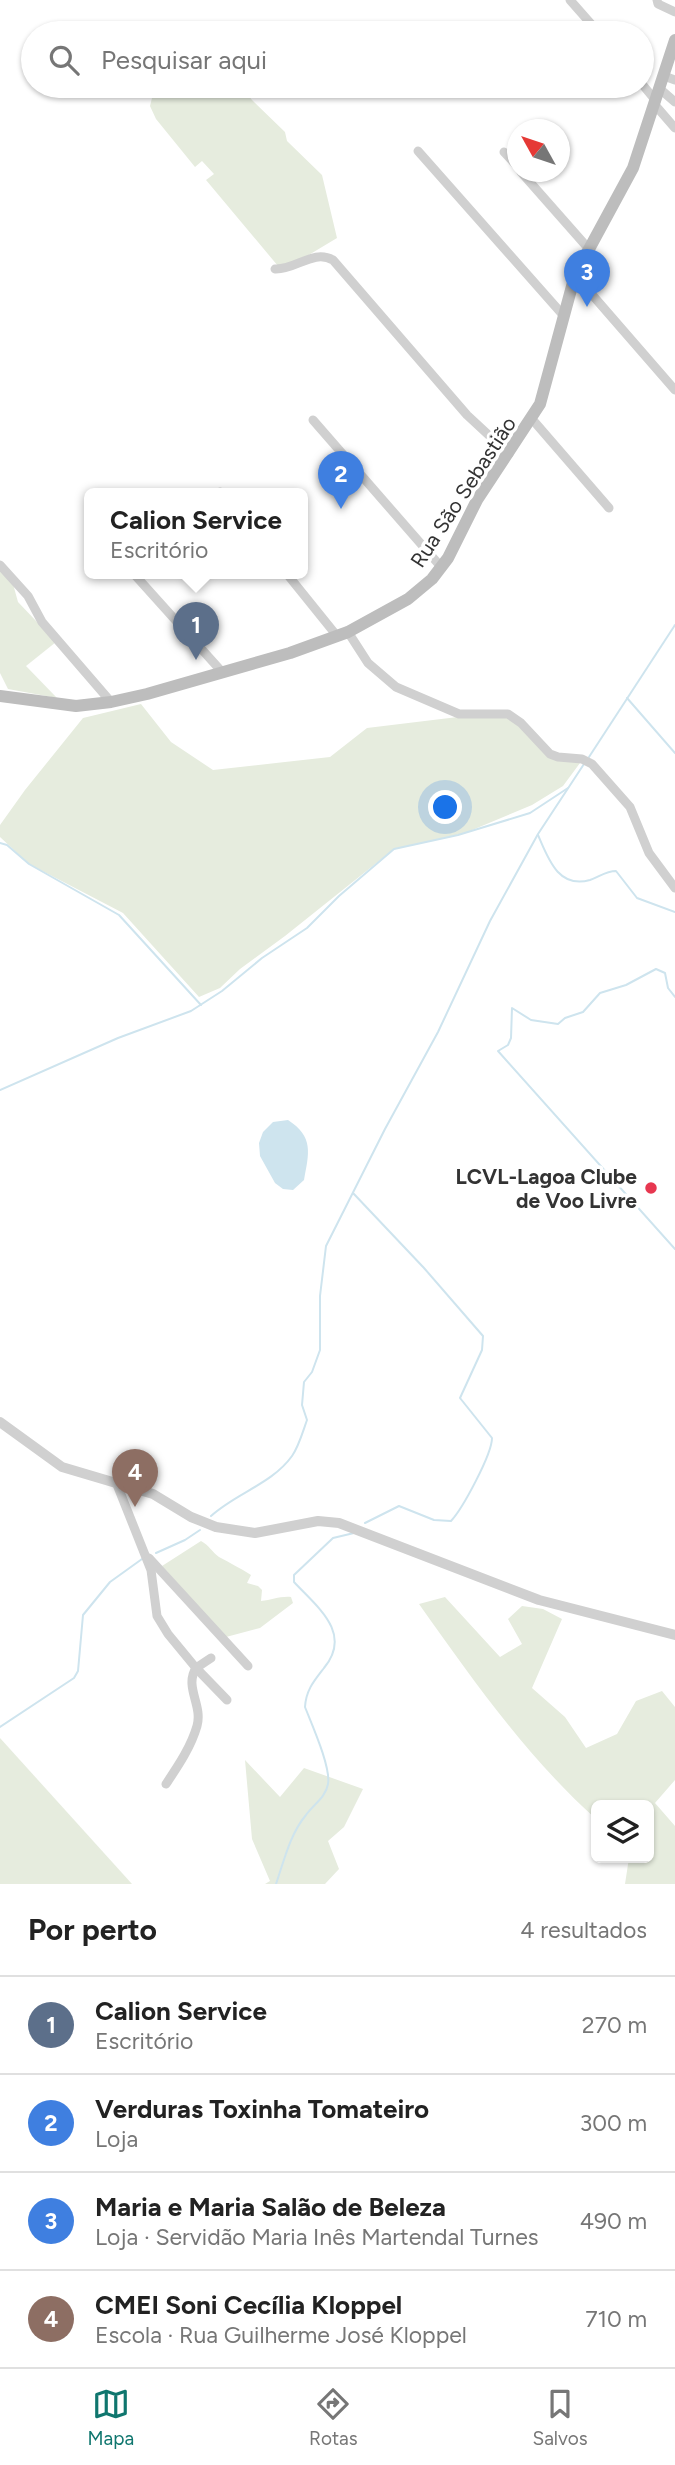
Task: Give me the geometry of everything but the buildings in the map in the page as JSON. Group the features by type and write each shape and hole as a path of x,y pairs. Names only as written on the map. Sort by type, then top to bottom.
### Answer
{"main road":[{"name":"Rua São Sebastião","path":"0,696 76,706 111,702 225,673 342,634 408,599 426,585 442,568 474,506 532,419 545,390 575,275 628,180 662,90 675,40"}],"street":[{"path":"570,0 588,21"},
{"path":"657,0 658,4 675,12"},
{"path":"662,90 675,102"},
{"path":"662,90 675,128"},
{"path":"418,151 563,315"},
{"path":"504,152 507,155"},
{"path":"530,182 588,248"},
{"path":"275,269 290,267 316,256 333,260 467,415 509,454"},
{"path":"575,275 675,390"},
{"path":"532,419 609,508"},
{"path":"313,421 442,568"},
{"path":"0,565 28,596 42,622 111,702"},
{"path":"139,579 225,673"},
{"path":"292,579 368,663 396,687 463,715 499,712 508,714 517,719 550,754 589,762 629,807 651,857 675,888"},
{"path":"175,612 225,673"},
{"path":"0,1422 54,1463 153,1494 203,1523 227,1530 266,1532 318,1521 339,1523 523,1594 675,1635"},
{"path":"116,1482 151,1570 157,1616 196,1668 227,1700"},
{"path":"145,1554 248,1666"},
{"path":"166,1784 186,1753 198,1725 198,1712 191,1683 196,1668 211,1658"}],"shaded area":[{"path":"152,98 250,98 285,132 287,141 322,175 337,238 302,259 278,266 206,180 214,174 202,161 195,167 156,119 150,106"},
{"path":"0,570 13,584 18,602 56,642 26,666 57,698 8,689 0,673"},
{"path":"141,704 171,742 213,770 330,757 367,728 499,712 508,714 543,748 580,763 563,786 532,805 465,833 394,849 240,969 220,988 199,997 123,913 29,864 0,837 0,825 83,718"},
{"path":"201,1541 219,1557 251,1575 247,1583 262,1590 261,1601 291,1597 293,1603 260,1628 226,1637 162,1566"},
{"path":"445,1597 500,1657 522,1644 508,1619 522,1606 543,1609 562,1619 532,1688 565,1717 586,1748 617,1734 636,1701 662,1691 675,1707 675,1780 655,1803 675,1826 675,1884 625,1884 628,1863 654,1863 654,1800 591,1800 591,1814 523,1743 419,1604"},
{"path":"0,1738 132,1884 0,1884"},
{"path":"245,1760 280,1797 304,1768 363,1789 344,1827 328,1841 339,1869 325,1884 265,1884 270,1881 252,1839"}],"water":[{"path":"288,1120 302,1133 308,1146 304,1180 293,1190 283,1189 275,1183 260,1156 259,1143 263,1132 273,1122"}],"waterway":[{"path":"589,757 675,625"},
{"path":"627,698 675,753"},
{"path":"211,1516 274,1474 284,1466 297,1448 307,1420 302,1405 304,1382 312,1372 320,1350 320,1296 326,1246 438,1032 490,921 538,834 584,764"},
{"path":"0,1090 118,1038 191,1011 307,928 339,896 394,849 458,835 530,813 568,788"},
{"path":"538,835 550,862 562,876 579,882 616,871 637,898 675,912"},
{"path":"0,843 7,845 29,864 119,915 201,1005"},
{"path":"675,997 668,988 665,973 656,969 626,985 600,993 583,1012 565,1018 558,1024 531,1020 512,1008 511,1038 508,1045 498,1051 675,1249"},
{"path":"353,1193 483,1336 482,1350 460,1398 492,1438 476,1481 451,1521 434,1520 399,1506 365,1523"},
{"path":"156,1553 200,1530"},
{"path":"276,1884 296,1831 322,1797 328,1784 324,1757 305,1707 311,1686 332,1655 335,1643 328,1621 294,1582 294,1575 333,1538 354,1533"},
{"path":"0,1727 74,1678 78,1671 83,1615 110,1582 142,1559"}],"place":[{"name":"Maria e Maria Salão de Beleza","path":"587,307"},
{"name":"Verduras Toxinha Tomateiro","path":"341,509"},
{"name":"Calion Service","path":"196,660"},
{"name":"LCVL-Lagoa Clube de Voo Livre","path":"651,1188"},
{"name":"CMEI Soni Cecília Kloppel","path":"135,1507"}]}
